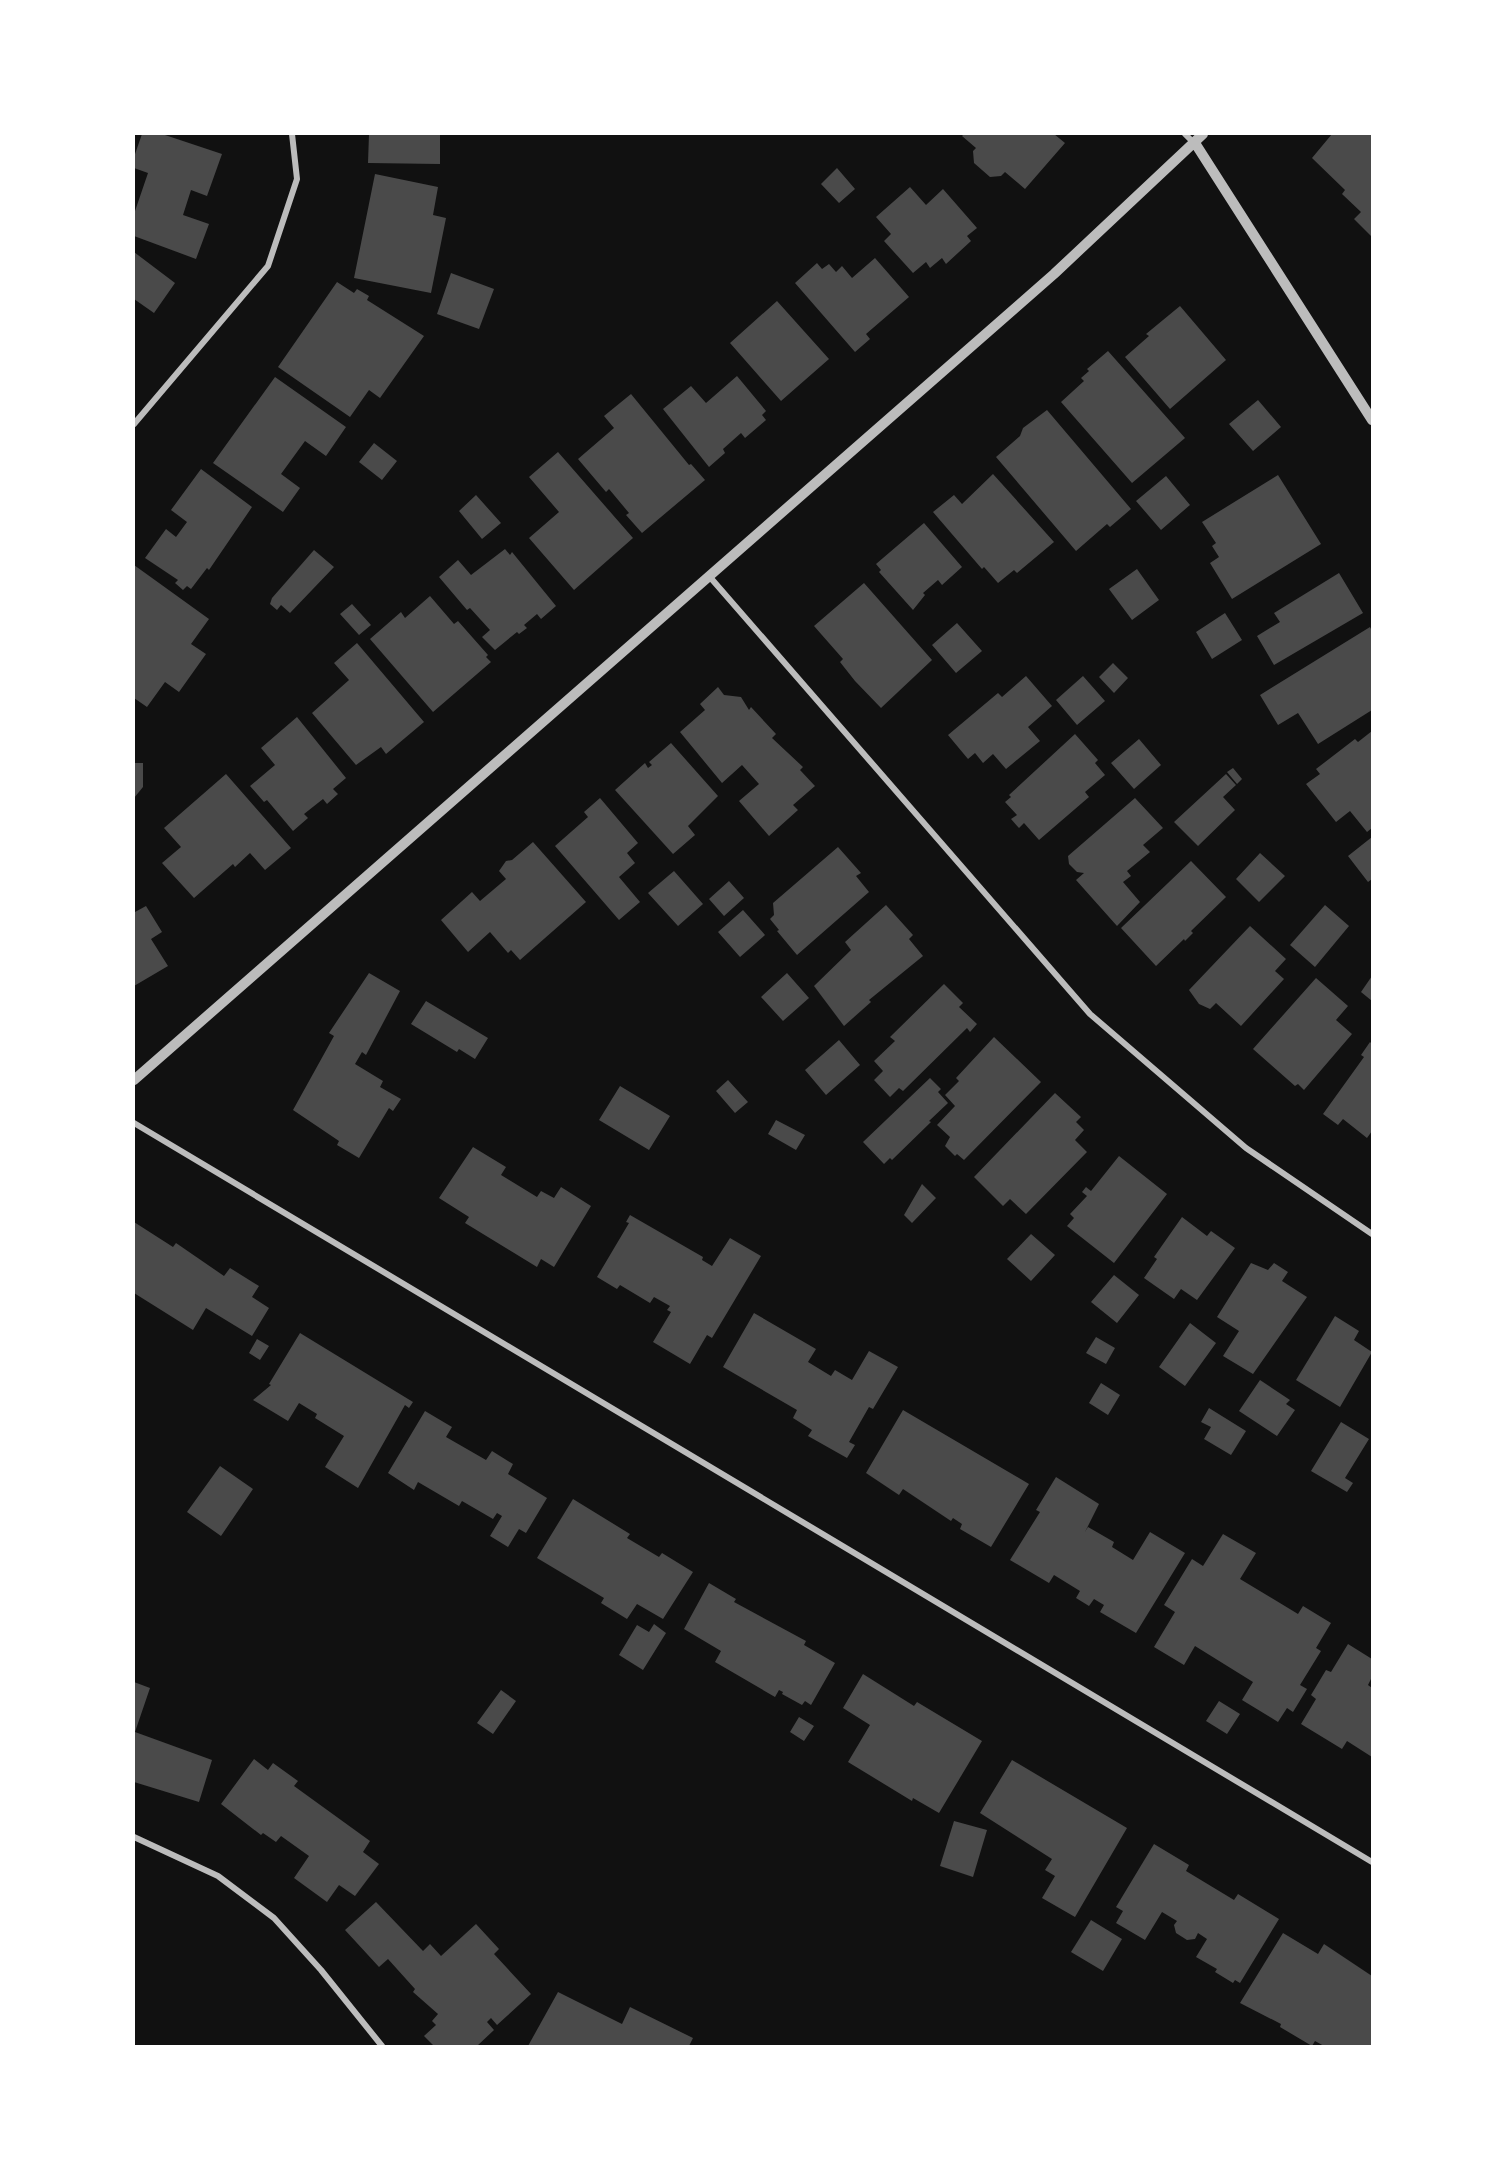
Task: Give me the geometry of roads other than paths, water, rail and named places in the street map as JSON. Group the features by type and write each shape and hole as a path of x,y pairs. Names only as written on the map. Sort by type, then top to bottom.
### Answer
{"street":[{"path":"134,423 268,266 297,179 292,134"},
{"path":"1185,134 1195,143 1372,420"},
{"path":"134,1080 1054,274 1203,134"},
{"path":"709,576 1090,1014 1246,1148 1372,1234"},
{"path":"134,1123 1372,1862"},
{"path":"134,1838 218,1876 274,1918 321,1970 382,2046"}]}
